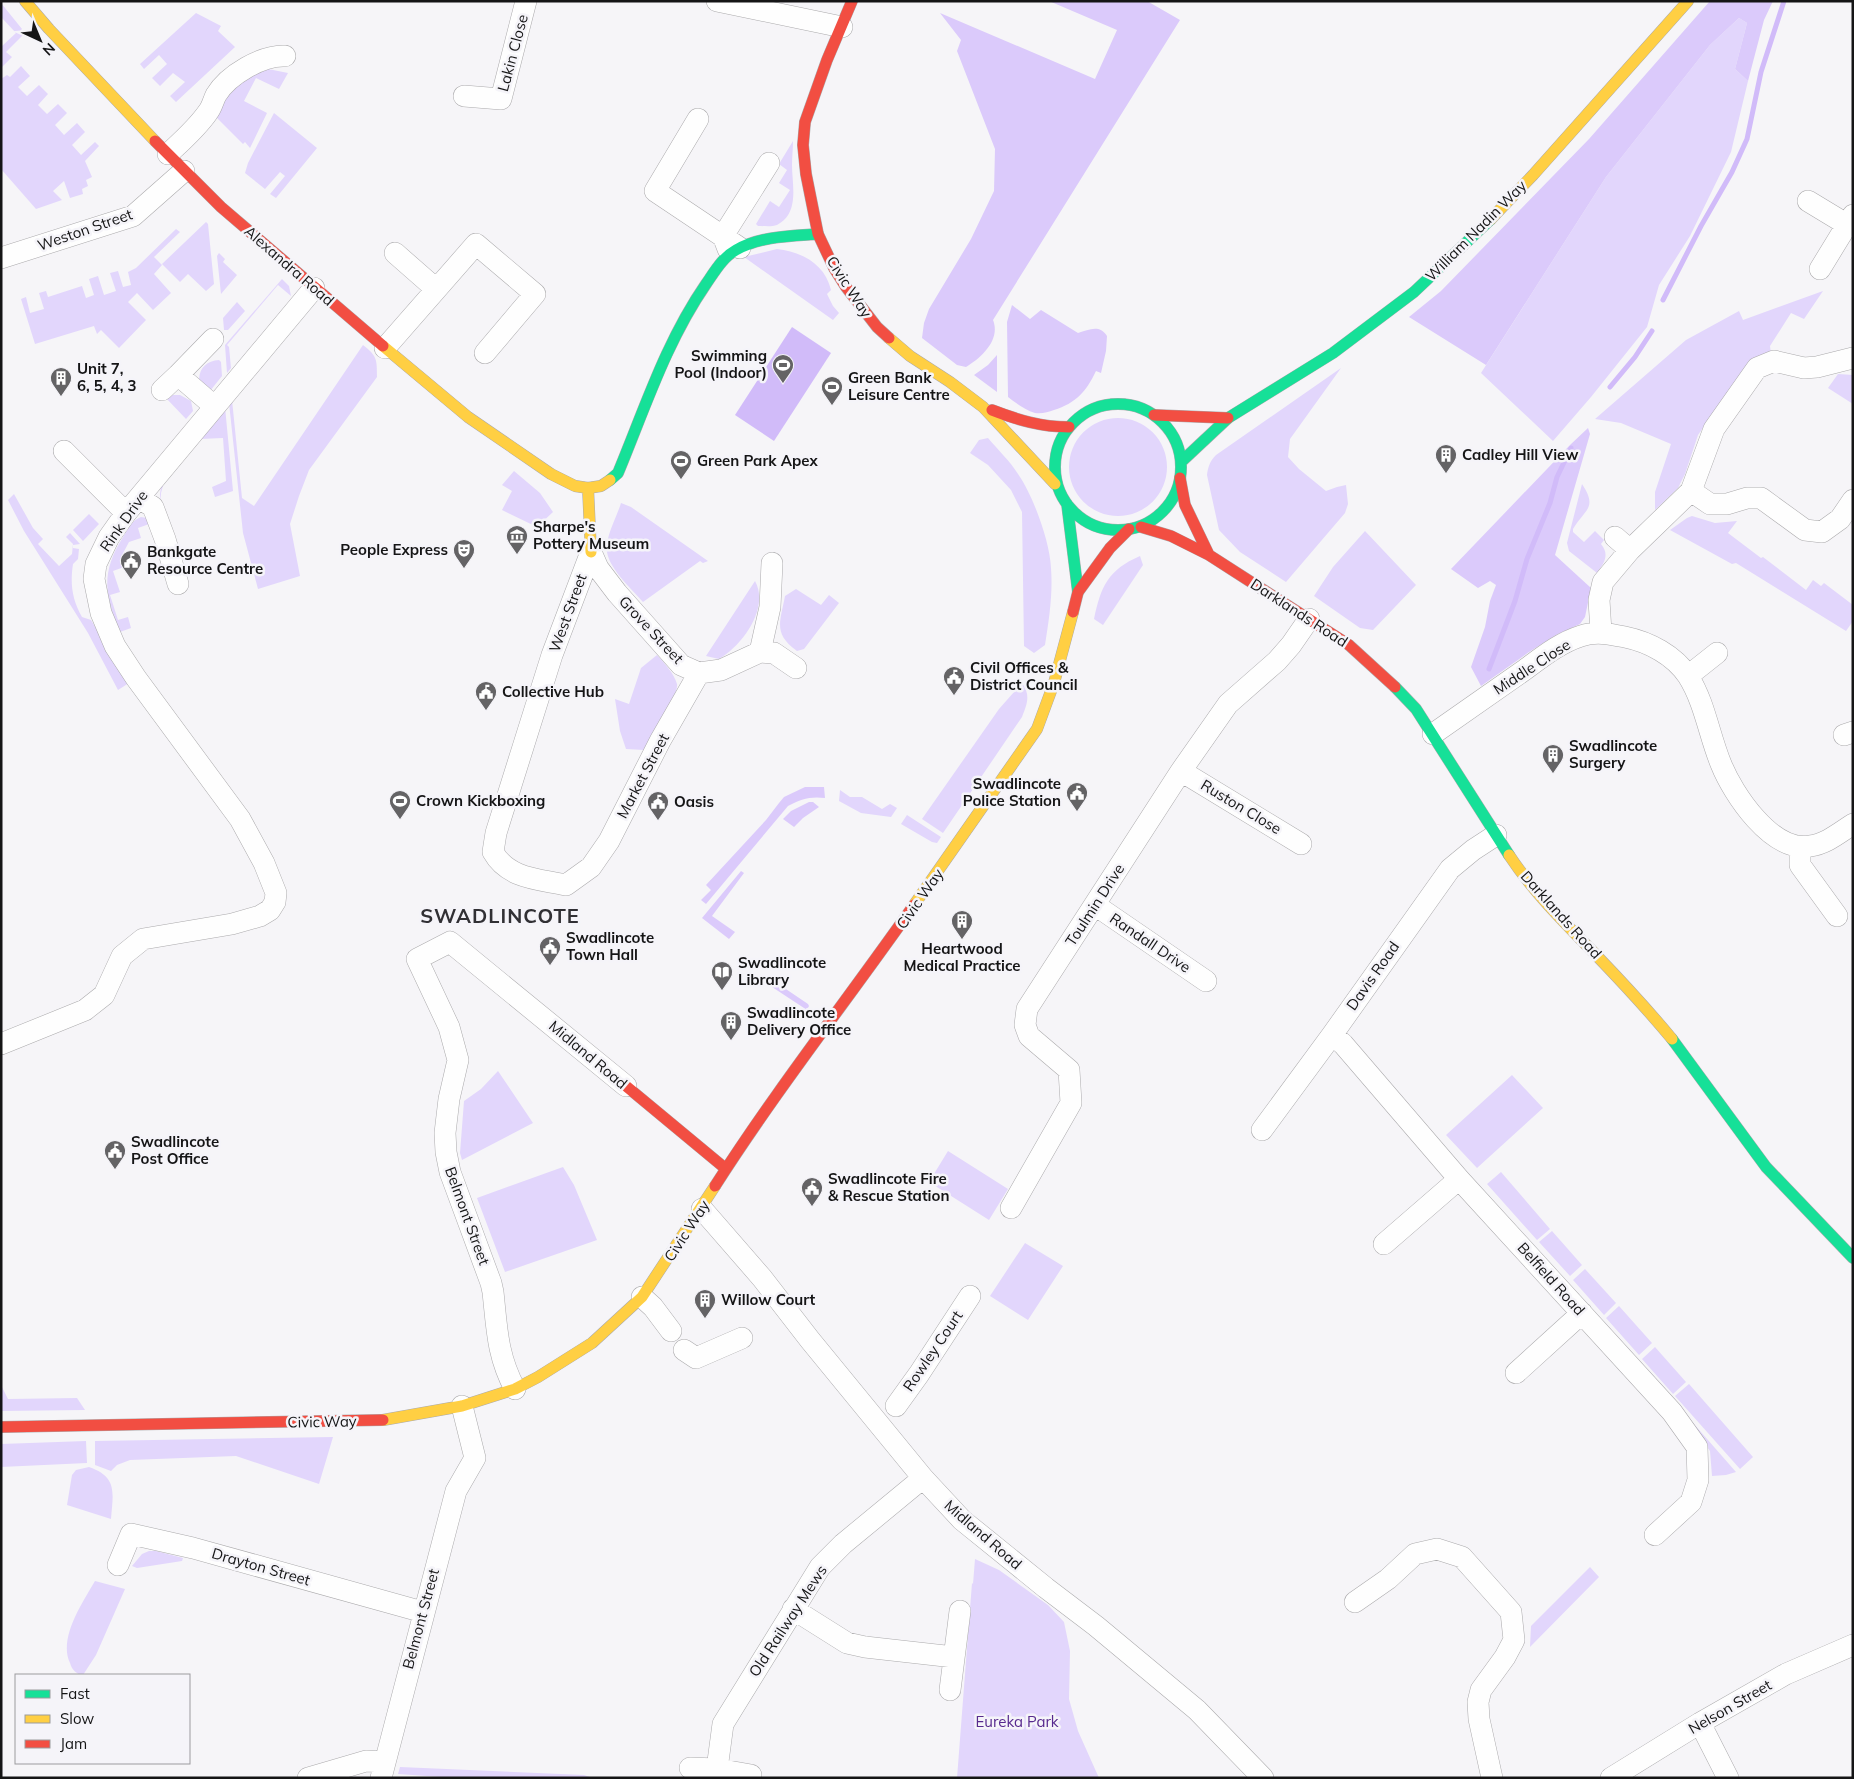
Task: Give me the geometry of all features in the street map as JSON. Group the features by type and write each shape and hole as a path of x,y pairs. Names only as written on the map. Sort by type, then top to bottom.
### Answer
{"street":[{"name":"Alexandra Road","path":"25,1 49,30 184,171 227,213 468,417 563,481 575,486 588,488"},
{"name":"Lakin Close","path":"464,96 501,99 526,1"},
{"path":"718,1 842,27"},
{"name":"Civic Way","path":"852,1 826,60 805,122 803,145 806,174 818,234 834,268 846,287 877,327 910,356 950,382 983,407 1056,484"},
{"name":"William Nadin Way","path":"1181,462 1228,418 1333,353 1414,292 1471,239 1533,175 1688,1"},
{"path":"168,154 198,125 210,110 217,94 234,76 267,58 284,56"},
{"path":"698,119 655,191 731,246 818,234"},
{"path":"588,488 602,486 618,473 645,402 666,356 698,296 731,246 769,163"},
{"name":"Weston Street","path":"1,258 133,216 184,171"},
{"path":"1808,201 1850,220 1820,269"},
{"path":"385,348 476,244 535,294 485,353"},
{"path":"395,253 436,288"},
{"name":"Rink Drive","path":"1,1044 85,1010 104,995 122,956 142,939 232,924 260,916 270,910 274,902 276,893 272,881 240,819 136,678 116,646 104,621 96,596 94,579 96,564 101,550 132,505 314,288"},
{"path":"162,390 213,339"},
{"path":"1601,632 1599,600 1603,582 1623,543 1691,491 1714,429 1757,368 1774,362 1804,368 1817,367 1853,358"},
{"path":"178,375 214,406"},
{"path":"1110,402 1125,402 1140,406 1154,414 1163,424 1178,448 1181,462 1180,478 1176,493 1157,518 1141,527 1110,530 1092,525 1067,504 1060,495 1056,484 1056,451 1060,438 1069,427 1081,415 1094,407 1110,402"},
{"name":"Civic Way","path":"983,407 1029,425 1069,427"},
{"path":"1154,414 1228,418"},
{"path":"64,451 132,505 153,508 165,539 178,584"},
{"path":"1180,478 1185,505 1209,555"},
{"name":"West Street","path":"581,875 566,885 518,875 506,869 493,852 496,833 536,704 591,552 588,488"},
{"path":"1691,491 1710,504 1727,504 1747,498 1761,498 1805,530 1822,532 1840,519 1853,500"},
{"name":"Civic Way","path":"1067,504 1078,592"},
{"name":"Darklands Road","path":"1141,527 1171,536 1209,555 1349,645 1416,709 1434,734 1520,871 1549,906 1628,988 1674,1041 1766,1166 1853,1258"},
{"name":"Civic Way","path":"1,1426 377,1421 462,1406 515,1389 592,1343 642,1297 702,1209 726,1168 776,1096 935,878 1037,730 1054,684 1078,592 1110,548 1128,529"},
{"name":"Grove Street","path":"591,552 598,568 617,593 681,665 699,673 721,670 760,652"},
{"path":"772,563 770,607 760,652 774,653 796,668"},
{"name":"Toulmin Drive","path":"1012,1208 1071,1104 1069,1070 1029,1036 1025,1025 1027,1009 1181,771 1228,704 1277,660 1291,645 1308,619"},
{"name":"Middle Close","path":"1434,734 1557,647 1581,636 1601,632 1640,640 1677,662 1688,676 1701,700 1721,766 1742,802 1762,826 1778,838 1800,847"},
{"path":"1688,676 1717,652"},
{"name":"Market Street","path":"581,875 591,867 609,841 660,741 699,673"},
{"name":"Ruston Close","path":"1181,771 1301,844"},
{"path":"1837,916 1800,865 1800,847 1829,840 1853,824"},
{"name":"Davis Road","path":"1262,1130 1332,1036 1450,868 1496,835"},
{"name":"Randall Drive","path":"1095,905 1206,981"},
{"name":"Midland Road","path":"417,959 450,942 726,1168"},
{"name":"Belmont Street","path":"417,959 449,1027 458,1060 449,1099 445,1133 446,1152 450,1172 494,1292 500,1354 505,1370 515,1389"},
{"name":"Belfield Road","path":"1332,1036 1343,1044 1459,1179 1672,1412 1697,1447 1698,1480 1691,1502 1655,1535"},
{"path":"1384,1244 1459,1179"},
{"name":"Midland Road","path":"702,1209 762,1278 923,1478 962,1520 1096,1626 1198,1711 1263,1778"},
{"name":"Rowley Court","path":"896,1406 970,1296"},
{"path":"642,1297 671,1331"},
{"path":"1516,1373 1582,1313"},
{"path":"684,1350 696,1358 742,1338"},
{"name":"Belmont Street","path":"383,1770 456,1491 475,1458 462,1406"},
{"name":"Old Railway Mews","path":"717,1769 723,1724 820,1567 843,1544 923,1478"},
{"name":"Drayton Street","path":"118,1565 131,1534 193,1548 423,1612"},
{"path":"1355,1602 1388,1579 1415,1554 1438,1549 1462,1556 1511,1612 1514,1640 1505,1657 1481,1690 1478,1702 1479,1718 1492,1778"},
{"path":"794,1609 847,1643 865,1647 954,1657"},
{"path":"950,1690 960,1611"},
{"name":"Nelson Street","path":"1611,1778 1786,1674 1853,1645"},
{"path":"1700,1724 1728,1778"},
{"path":"308,1778 366,1761 383,1770"},
{"path":"690,1768 717,1769 751,1775"}],"green space":[{"path":"1,3 22,29 20,31 23,35 6,52 12,57 1,68 1,47 16,33 1,17"},
{"path":"196,13 221,26 218,31 235,47 176,102 170,96 185,82 173,73 160,86 152,78 167,64 159,55 144,69 140,64"},
{"path":"1739,18 1747,23 1735,69 1748,81 1731,152 1690,236 1659,285 1647,327 1553,441 1481,373 1606,177 1710,45"},
{"path":"21,66 30,76 18,87 27,96 39,85 48,94 38,105 47,114 58,104 67,113 55,125 64,135 77,123 85,132 72,145 81,155 95,142 99,146 85,161 92,177 86,180 88,186 82,189 83,194 70,198 64,181 53,191 62,200 36,209 1,169 1,79 7,75 10,77"},
{"path":"268,69 288,73 279,89 256,78 244,101 267,113 250,148 245,142 243,144 216,117 217,111 242,77"},
{"path":"274,113 317,148 276,198 270,194 285,176 280,172 265,189 245,173 248,163"},
{"path":"793,141 792,206 784,220 777,225 758,226 756,224 770,201 779,207 790,190 779,183 787,170 779,164"},
{"path":"206,222 208,224 214,284 206,291 188,274 180,282 162,264"},
{"path":"176,229 180,232 154,257 162,265 154,274 171,293 153,310 137,293 128,302 146,320 119,348 101,330 97,334 94,326 35,344 21,299 26,297 30,313 44,309 39,293 46,291 48,297 82,286 86,298 94,295 89,279 98,276 104,295 116,291 110,273 118,271 123,287 131,285 128,272 136,268"},
{"path":"777,249 803,256 818,266 824,273 831,290 827,294 839,313 833,320 744,257"},
{"path":"219,253 225,259 223,262 237,275 221,294 217,256"},
{"path":"282,279 289,286 291,296 278,285 227,345 229,347 231,368 227,373 225,345"},
{"path":"1823,291 1804,319 1791,313 1770,346 1771,354 1748,363 1698,435 1685,474 1678,488 1655,510 1655,492 1671,444 1621,423 1595,419 1686,340 1739,311 1743,320"},
{"path":"237,302 245,311 228,330 224,330 223,318"},
{"path":"363,345 375,358 377,377 309,470 290,524 300,576 258,589 243,533 229,403 232,400 242,498 254,506"},
{"path":"219,360 221,362 222,376 210,391 199,379 201,371 205,365"},
{"path":"1341,368 1290,439 1288,457 1299,469 1326,491 1346,485 1348,504 1345,513 1286,582 1240,552 1219,530 1207,475 1208,469 1216,455"},
{"path":"1838,374 1853,375 1853,404 1828,388"},
{"path":"180,395 191,401 193,411 186,419 166,398"},
{"path":"225,407 233,491 215,497 212,487 226,481 223,438 200,439 187,455"},
{"path":"1118,418 1137,422 1153,432 1163,448 1167,467 1163,486 1153,502 1137,512 1118,516 1099,512 1083,502 1073,486 1069,467 1073,448 1083,432 1099,422"},
{"path":"988,438 1024,483 1040,519 1048,545 1051,578 1049,617 1045,645 1034,653 1024,646 1022,512 1011,490 988,465 970,453 979,440"},
{"path":"514,471 540,493 553,512 537,527 502,510 512,491 502,485"},
{"path":"1582,484 1587,492 1589,504 1573,532 1584,542 1595,531 1604,540 1601,544 1606,555 1597,573 1569,551 1567,543"},
{"path":"14,494 33,528 43,539 38,544 59,566 72,554 73,544 66,537 70,533 80,544 73,545 73,548 79,549 78,559 73,564 72,571 74,598 82,617 91,620 129,683 118,690 88,633 24,531 8,500"},
{"path":"621,503 631,507 708,561 703,563 700,561 643,602 613,567 607,552 609,534"},
{"path":"89,514 99,524 83,541 73,530"},
{"path":"1692,516 1715,523 1737,521 1728,533 1806,590 1813,580 1821,586 1824,583 1853,605 1853,621 1846,631 1736,563 1732,564 1670,530"},
{"path":"141,517 147,518 152,523 138,528 141,538 129,542 121,557 124,567 113,571 120,592 110,595 118,620 128,617 131,628 120,632 108,595 108,573 111,561 123,537 133,523"},
{"path":"1365,531 1416,585 1373,630 1360,628 1314,596 1333,567"},
{"path":"1140,556 1143,565 1103,625 1094,619 1103,588 1113,573 1129,561"},
{"path":"755,581 759,592 759,603 751,625 744,636 728,653 719,659 706,656"},
{"path":"796,589 821,605 829,595 839,603 804,649 797,651 784,639 780,627 785,596"},
{"path":"657,655 674,676 677,684 674,697 644,750 626,749 620,731 615,699 629,704 641,668"},
{"path":"1022,683 1025,687 1027,704 1022,717 943,833 922,819 999,709"},
{"path":"840,790 850,797 862,797 882,809 890,804 897,808 891,817 861,813 839,801"},
{"path":"907,815 941,837 937,843 901,824"},
{"path":"498,1071 533,1123 462,1160 460,1153 464,1101 481,1089"},
{"path":"1512,1075 1543,1108 1477,1168 1446,1135"},
{"path":"948,1151 1008,1189 989,1220 929,1182"},
{"path":"563,1167 574,1185 597,1240 505,1272 477,1198"},
{"path":"1501,1172 1550,1229 1537,1240 1487,1184"},
{"path":"1552,1231 1582,1265 1570,1276 1539,1242"},
{"path":"1025,1243 1063,1266 1028,1320 990,1296"},
{"path":"1585,1269 1616,1303 1604,1315 1573,1280"},
{"path":"1619,1306 1652,1343 1639,1355 1606,1318"},
{"path":"1655,1347 1686,1382 1673,1394 1642,1359"},
{"path":"1689,1384 1753,1457 1740,1469 1675,1396"},
{"path":"1,1385 8,1399 77,1398 85,1410 1,1411"},
{"path":"1672,1399 1736,1472 1712,1476 1710,1451"},
{"path":"333,1437 319,1484 236,1456 130,1460 117,1465 111,1471 95,1465 95,1441"},
{"path":"86,1441 87,1463 1,1467 1,1444"},
{"path":"89,1467 105,1476 112,1487 111,1519 67,1505 72,1475 76,1470"},
{"path":"149,1551 183,1558 182,1561 137,1568 132,1566 142,1554"},
{"name":"Eureka Park","path":"975,1559 999,1570 1048,1605 1064,1622 1070,1651 1069,1699 1078,1731 1099,1778 957,1778"},
{"path":"1590,1567 1599,1577 1530,1647 1531,1626"},
{"path":"95,1581 125,1589 96,1655 84,1674 76,1673 72,1668 67,1653 69,1632"},
{"path":"400,1767 584,1775 593,1778 455,1778 398,1774"}],"shaded area":[{"path":"1049,1 1147,1 1180,20 993,320 995,327 994,335 988,348 978,359 966,367 957,365 922,338 924,323 929,309 971,239 994,191 995,149 957,51 961,40 940,13 1095,79 1117,30"},
{"path":"1710,1 1773,1 1764,20 1748,81 1735,69 1747,23 1739,18 1710,45 1606,177 1486,365 1409,317 1441,291 1589,139"},
{"path":"1012,305 1030,319 1041,310 1078,333 1097,329 1104,332 1107,336 1101,373 1096,371 1080,396 1068,404 1047,412 1035,413 1008,397 1007,322"},
{"name":"Swimming Pool (Indoor)","path":"792,327 831,353 774,441 735,415"},
{"path":"997,355 997,392 974,375 988,365"},
{"path":"1588,428 1590,434 1555,555 1591,588 1585,617 1580,624 1556,635 1481,686 1471,667 1485,627 1490,601 1496,585 1490,581 1478,588 1451,569"},
{"path":"805,787 824,787 825,798 815,797 788,806 706,904 701,900 711,890 706,885 766,820 784,797"},
{"path":"809,802 813,802 819,807 794,827 783,819 791,811"},
{"path":"741,871 744,873 712,916 735,932 729,939 702,918"},
{"path":"774,981 808,1004 807,1010 766,983"}],"waterway":[{"path":"1663,300 1701,226 1732,172 1747,139 1761,72 1784,1"},
{"path":"1610,387 1635,357 1652,331"},
{"path":"1489,669 1515,601 1527,559 1550,503 1557,477 1571,448"}],"traffic: fast":[{"path":"1181,462 1228,418 1333,353 1414,292 1490,220"},
{"path":"610,480 618,473 657,376 679,329 723,260 746,245 766,239 818,234"},
{"path":"1118,404 1142,408 1163,422 1177,443 1181,467 1177,491 1163,512 1142,526 1118,530 1094,526 1073,512 1059,491 1055,467 1059,443 1073,422 1094,408 1118,404"},
{"path":"1067,504 1078,592"},
{"path":"1395,687 1416,709 1509,855"},
{"path":"1672,1039 1766,1167 1853,1258"}],"traffic: slow":[{"path":"25,1 155,141"},
{"path":"1490,220 1533,175 1688,1"},
{"path":"889,338 910,356 950,382 983,407 1055,484"},
{"path":"383,346 468,417 551,474 575,486 588,488 601,486 610,480"},
{"path":"588,488 591,552"},
{"path":"914,905 1037,729 1054,683 1073,612"},
{"path":"1509,855 1551,908 1626,986 1672,1039"},
{"path":"383,1420 462,1406 515,1389 592,1343 642,1297 715,1186"}],"traffic: jam":[{"path":"852,1 827,60 805,122 803,145 806,174 818,234 834,268 877,327 889,338"},
{"path":"155,141 221,207 383,346"},
{"path":"992,410 1030,422 1049,426 1069,427"},
{"path":"1154,415 1228,418"},
{"path":"1180,478 1185,505 1209,555"},
{"path":"1141,527 1171,536 1209,555 1349,645 1395,687"},
{"path":"1073,612 1078,592 1110,548 1129,529"},
{"path":"715,1186 788,1079 914,905"},
{"path":"626,1086 726,1169"},
{"path":"1,1427 383,1420"}],"place":[{"name":"Swimming Pool (Indoor)","path":"783,384"},
{"name":"Unit 7, 6, 5, 4, 3","path":"61,397"},
{"name":"Green Bank Leisure Centre","path":"832,406"},
{"name":"Cadley Hill View","path":"1446,474"},
{"name":"Green Park Apex","path":"681,480"},
{"name":"Sharpe's Pottery Museum","path":"517,555"},
{"name":"People Express","path":"464,569"},
{"name":"Bankgate Resource Centre","path":"131,580"},
{"name":"Civil Offices & District Council","path":"954,696"},
{"name":"Collective Hub","path":"486,711"},
{"name":"Swadlincote Surgery","path":"1553,774"},
{"name":"Swadlincote Police Station","path":"1077,812"},
{"name":"Crown Kickboxing","path":"400,820"},
{"name":"Oasis","path":"658,821"},
{"name":"Heartwood Medical Practice","path":"962,940"},
{"name":"Swadlincote Town Hall","path":"550,966"},
{"name":"Swadlincote Library","path":"722,991"},
{"name":"Swadlincote Delivery Office","path":"731,1041"},
{"name":"Swadlincote Post Office","path":"115,1170"},
{"name":"Swadlincote Fire & Rescue Station","path":"812,1207"},
{"name":"Willow Court","path":"705,1319"}],"district":[{"name":"SWADLINCOTE","path":"500,916"}]}
